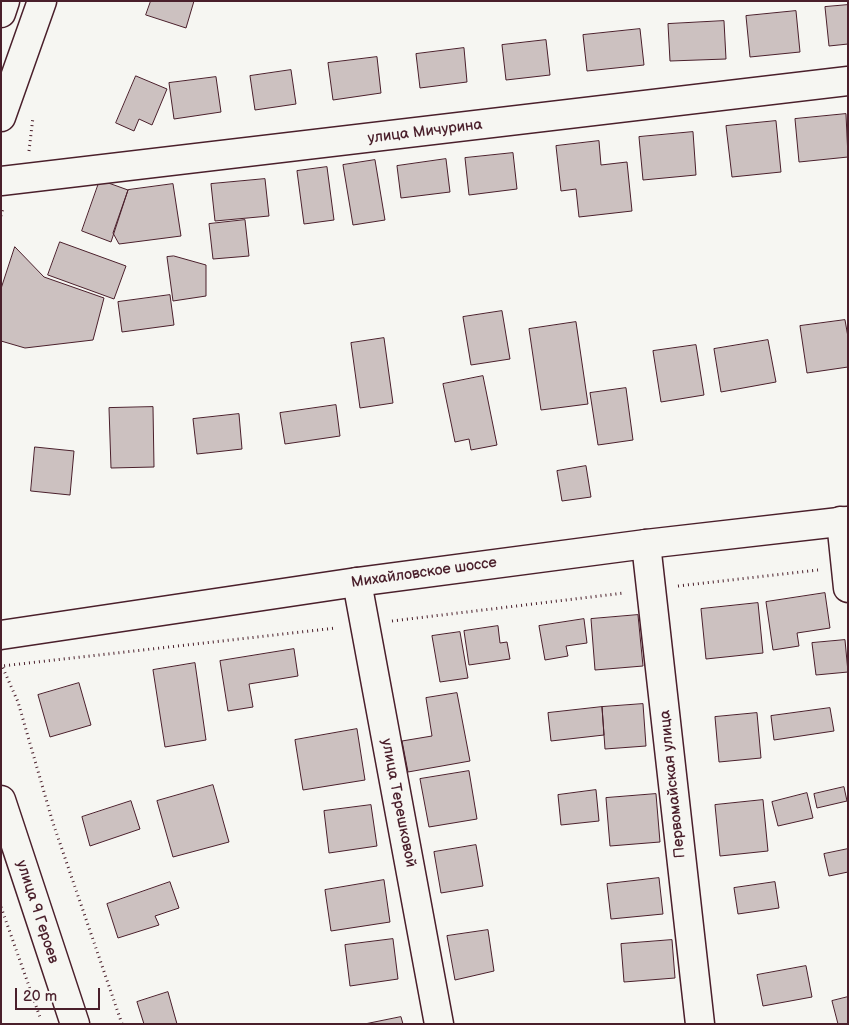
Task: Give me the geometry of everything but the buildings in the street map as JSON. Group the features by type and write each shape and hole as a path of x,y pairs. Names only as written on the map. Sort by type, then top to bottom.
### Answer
{"street":[{"path":"1,13 5,1"},
{"path":"1,117 42,1"},
{"name":"улица Мичурина","path":"11,180 848,81"},
{"path":"844,521 847,577"},
{"name":"Михайловское шоссе","path":"1,635 357,582 646,544 844,521"},
{"name":"Первомайская улица","path":"646,544 700,1024"},
{"name":"улица Терешковой","path":"357,582 439,1024"},
{"name":"улица 9 Героев","path":"1,800 75,1024"}],"path":[{"path":"1,216 11,180 31,144 33,114"},
{"path":"122,1024 53,823 18,702 2,666 651,590 847,577"},
{"path":"1,907 43,1024"}]}
